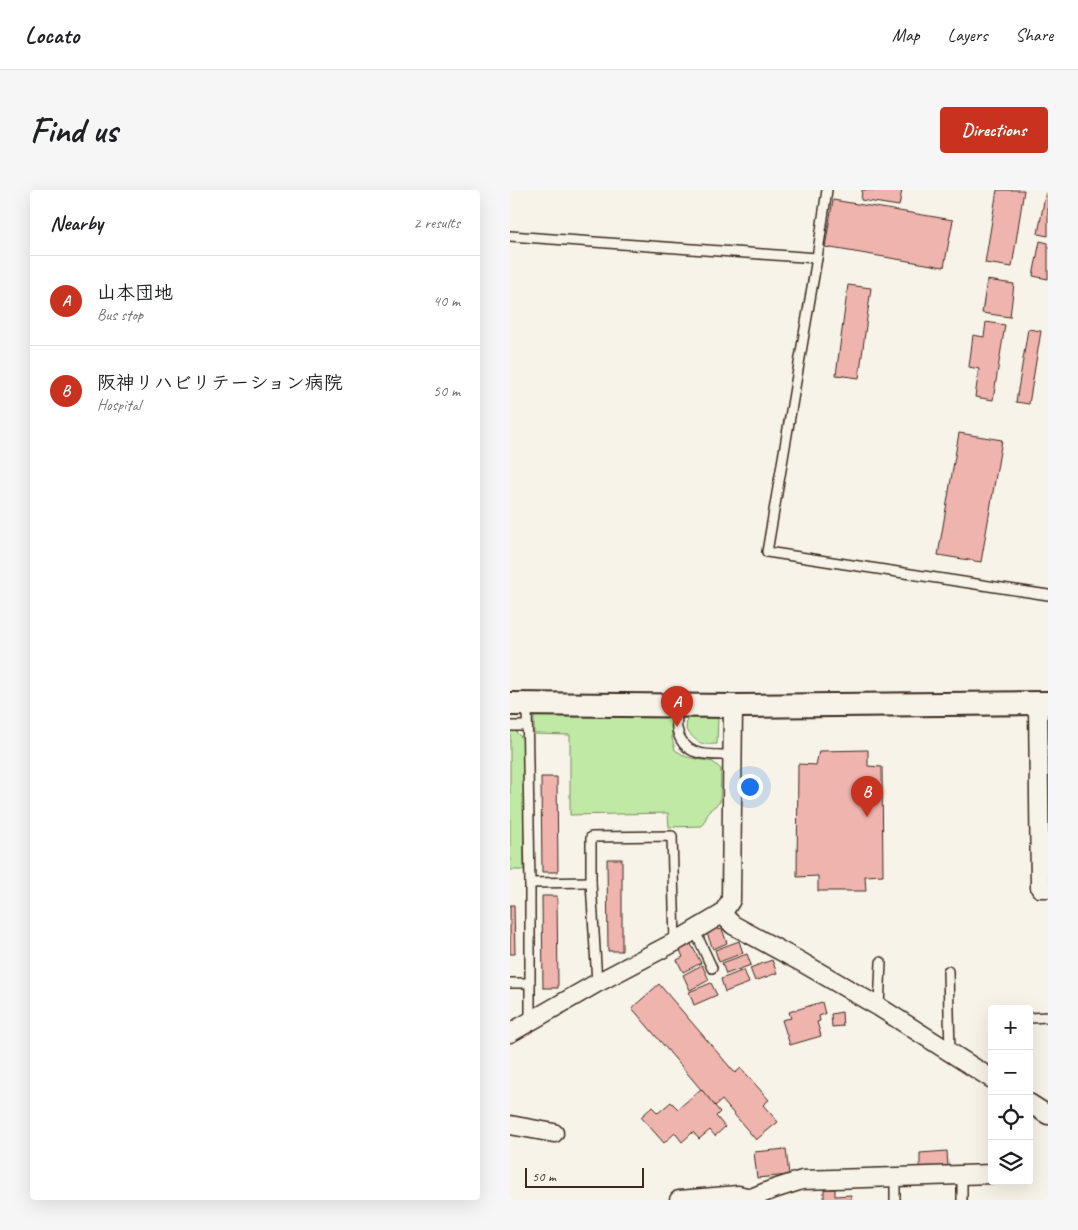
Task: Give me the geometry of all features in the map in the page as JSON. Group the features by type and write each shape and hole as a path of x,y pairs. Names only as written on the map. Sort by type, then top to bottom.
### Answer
{"street":[{"path":"518,704 733,706 1043,703 1040,888 1048,888"},
{"path":"510,1033 722,914 731,900 733,706"},
{"path":"722,914 733,925 879,1007 988,1076"},
{"path":"1033,1106 1048,1115"},
{"path":"510,1125 554,1133"},
{"path":"679,1200 738,1195 751,1199 802,1180 988,1174"}],"lane":[{"path":"827,190 767,552 1048,595"},
{"path":"510,236 817,258"},
{"path":"518,704 527,726 530,1021"},
{"path":"677,706 678,732 688,748 693,752 702,754 732,755"},
{"path":"510,726 527,726"},
{"path":"597,983 591,882 591,837 672,836 675,942"},
{"path":"530,882 591,882"},
{"path":"695,930 712,968"},
{"path":"879,1007 881,962"},
{"path":"948,971 950,1052"},
{"path":"510,983 530,983"},
{"path":"1033,1018 1048,1017"},
{"path":"962,1175 962,1200"},
{"path":"895,1177 895,1200"}],"green space":[{"path":"534,711 671,713 672,738 675,750 687,757 713,762 721,769 720,802 710,810 702,826 669,827 668,813 570,815 570,735 534,734"},
{"path":"718,715 717,744 699,742 686,730 687,716"},
{"path":"510,730 514,730 523,739 524,870 510,870"}],"building":[{"path":"862,190 902,190 899,206 861,200"},
{"path":"997,190 1024,190 1012,267 985,263"},
{"path":"1046,190 1048,190 1048,236 1038,234"},
{"path":"833,200 953,220 944,267 825,247"},
{"path":"1040,241 1048,243 1048,279 1033,276"},
{"path":"987,280 1014,284 1010,317 982,313"},
{"path":"848,285 871,288 859,378 836,375"},
{"path":"986,322 1005,325 993,400 975,397 979,369 969,367 973,335 984,337"},
{"path":"1028,329 1041,331 1029,404 1016,402"},
{"path":"959,433 1002,440 981,562 938,555"},
{"path":"868,750 868,766 882,767 883,875 865,876 866,891 818,891 818,876 797,877 798,764 816,765 819,751"},
{"path":"541,777 557,777 558,872 542,872"},
{"path":"607,859 622,859 622,951 608,951"},
{"path":"542,896 557,896 558,988 543,988"},
{"path":"510,905 514,905 515,954 510,954"},
{"path":"718,927 719,930 722,929 727,943 713,949 706,931"},
{"path":"739,941 743,953 719,962 715,950"},
{"path":"691,944 701,963 683,972 677,960 683,957 680,950"},
{"path":"747,954 751,965 726,974 722,963"},
{"path":"772,960 777,973 755,981 750,968"},
{"path":"702,965 709,980 690,990 683,975"},
{"path":"744,970 749,983 725,992 721,979"},
{"path":"711,983 717,995 694,1005 689,992"},
{"path":"659,984 735,1073 741,1068 769,1100 763,1105 778,1122 756,1140 722,1100 715,1106 632,1008"},
{"path":"822,1002 825,1014 819,1016 820,1021 817,1022 821,1036 790,1045 782,1020 791,1018 789,1012"},
{"path":"842,1012 843,1026 832,1027 831,1014"},
{"path":"701,1089 720,1112 716,1116 725,1127 715,1136 710,1130 699,1139 693,1132 682,1142 675,1133 664,1143 641,1117 652,1107 658,1113 671,1102 678,1109"},
{"path":"786,1149 789,1175 757,1178 754,1152"},
{"path":"947,1151 948,1167 920,1168 920,1153"},
{"path":"824,1189 835,1189 835,1196 851,1195 851,1200 824,1200"}],"place":[{"name":"山本団地","path":"677,727"},
{"name":"阪神リハビリテーション病院","path":"867,817"}]}
